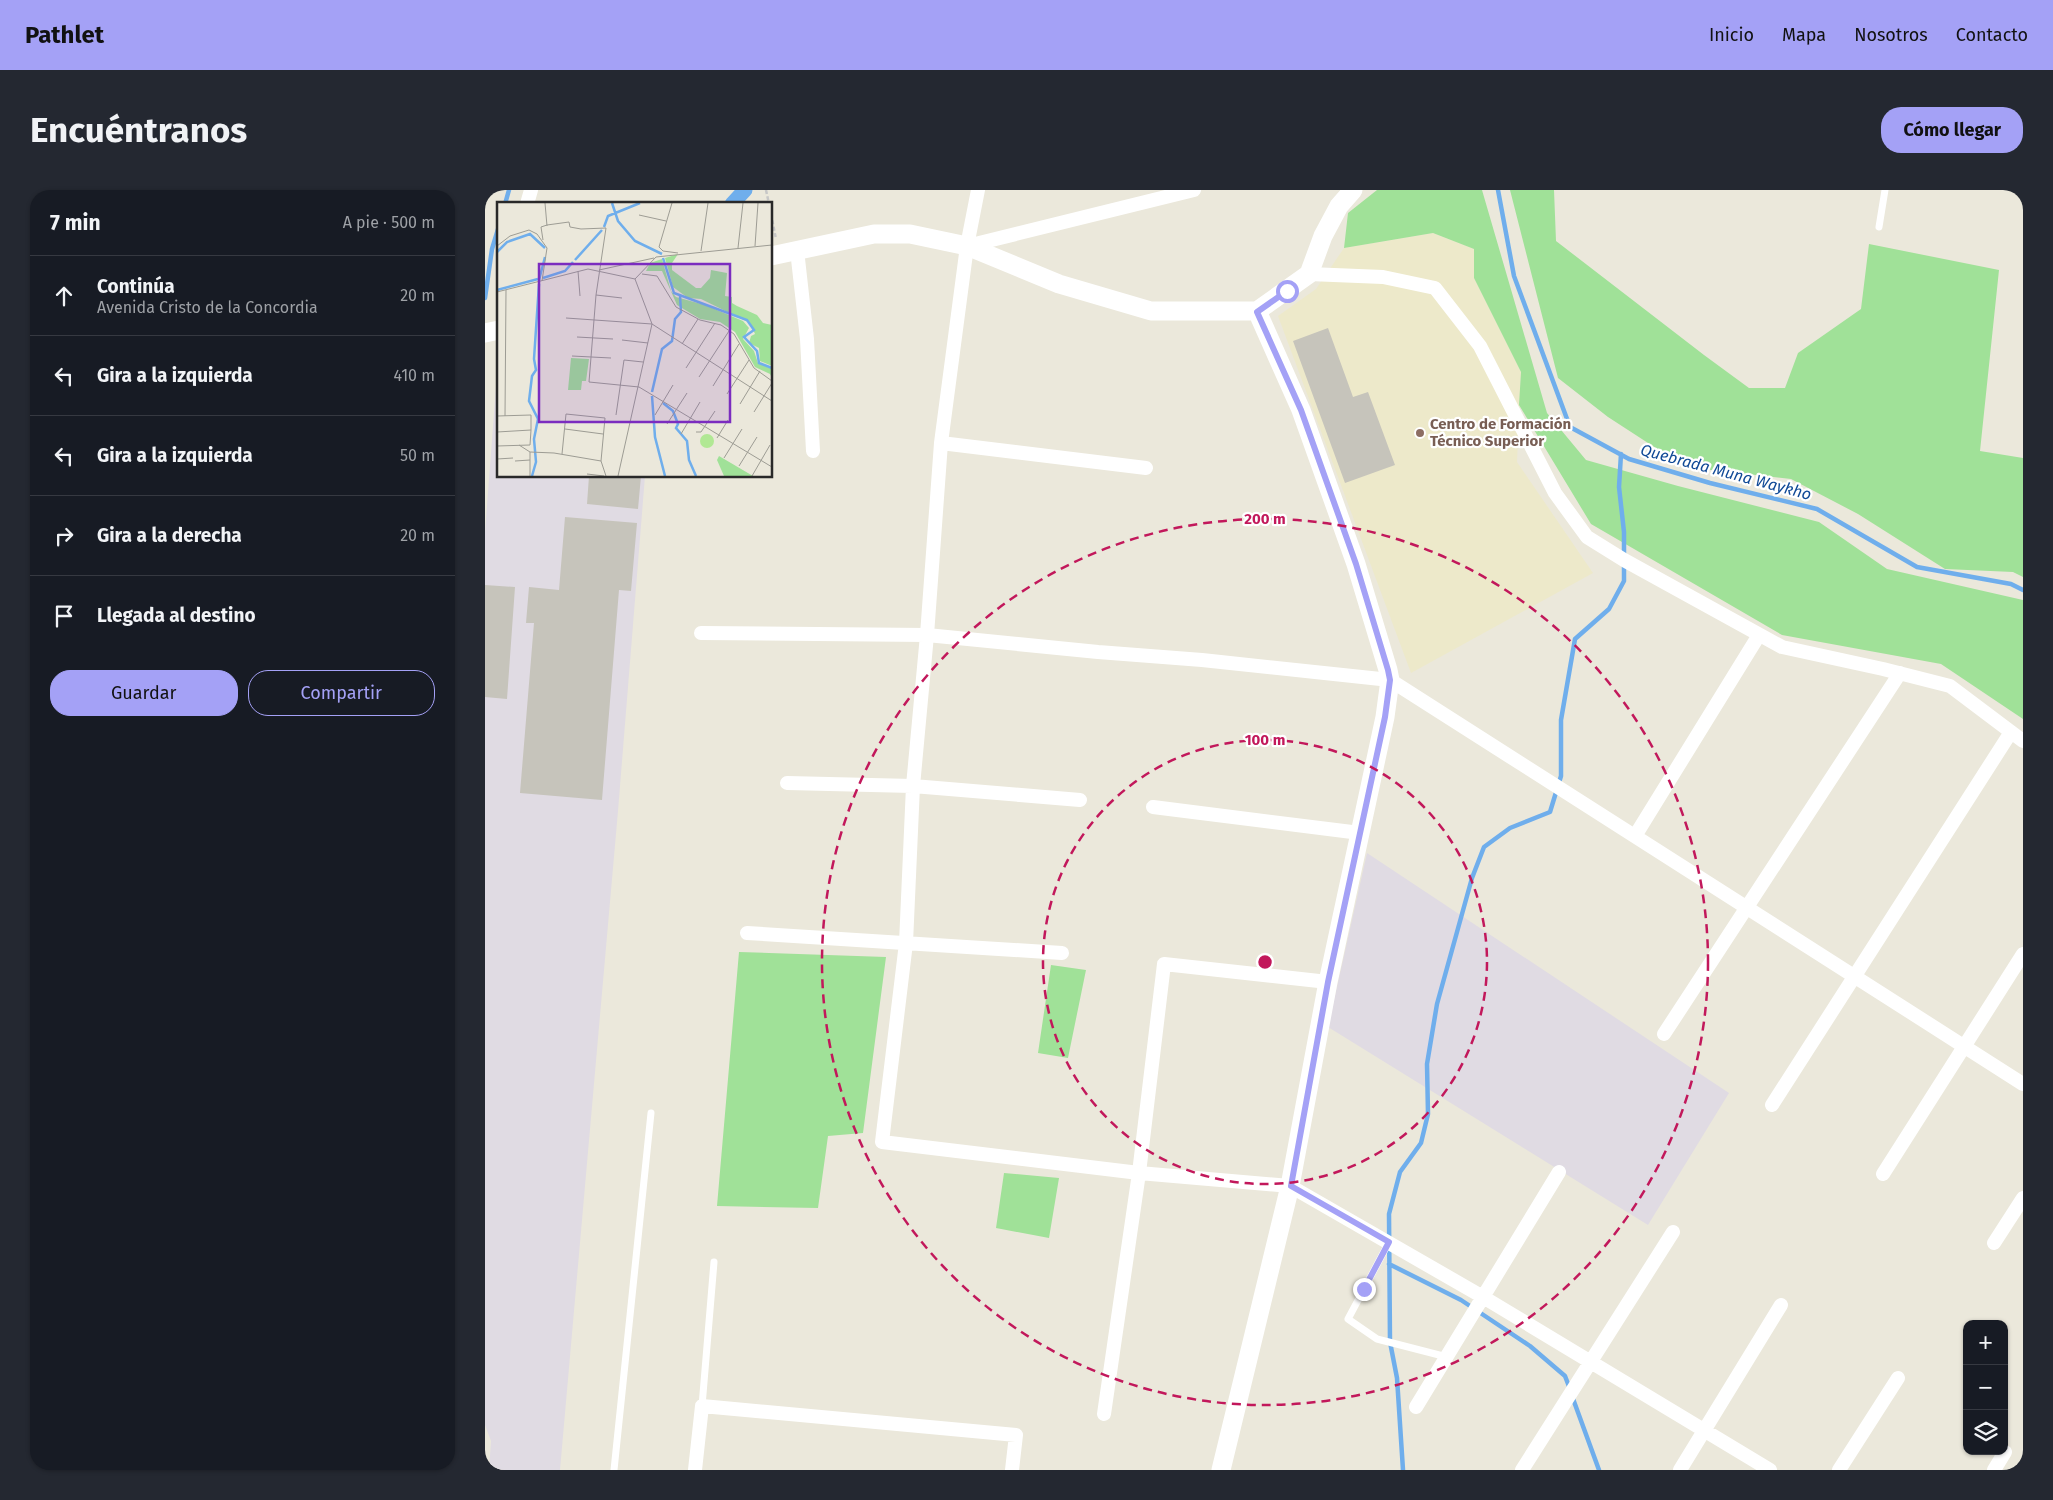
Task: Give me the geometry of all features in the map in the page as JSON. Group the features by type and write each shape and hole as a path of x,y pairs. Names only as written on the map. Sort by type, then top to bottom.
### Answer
{"street":[{"path":"978,190 967,246 941,443 927,635 913,786 906,943 882,1142 1139,1173 1291,1186 1483,1296 1770,1470"},
{"path":"967,246 1195,190"},
{"path":"813,451 807,339 783,253 874,234 910,234 967,246 1059,284 1151,310 1257,312 1309,274 1323,236 1339,206 1353,190"},
{"path":"1309,274 1383,277 1435,288 1480,346 1555,492 1587,537 1624,560 1782,647 1950,686 2023,741"},
{"path":"1221,1470 1291,1186 1328,982 1385,717 1390,680 1356,564 1304,419 1257,312"},
{"path":"941,443 1146,468"},
{"path":"701,633 927,635 1202,660 1390,680 2023,1084"},
{"path":"1635,836 1759,635"},
{"path":"1664,1034 1900,673"},
{"path":"1772,1105 2011,732"},
{"path":"787,783 913,786 1081,800"},
{"path":"1153,807 1360,833"},
{"path":"747,933 1062,953"},
{"path":"1883,1174 2023,954"},
{"path":"1103,1414 1139,1173 1164,964 1328,982"},
{"path":"1416,1407 1559,1172"},
{"path":"1994,1243 2023,1198"},
{"path":"1522,1470 1673,1232"},
{"path":"1680,1470 1781,1305"},
{"path":"1839,1470 1898,1378"},
{"path":"695,1470 703,1406 1016,1435 1012,1470"},
{"path":"1994,1470 2003,1455"}],"lane":[{"path":"1879,227 1885,190"},
{"path":"614,1470 651,1113"},
{"path":"1389,1242 1348,1319 1377,1339 1447,1357"},
{"path":"703,1406 704,1375 715,1262"}],"path":[{"path":"773,220 783,253"}],"shaded area":[{"name":"Centro de Formación Técnico Superior","path":"1433,233 1474,249 1474,278 1521,372 1517,462 1593,573 1411,673 1278,316 1316,289 1344,248"},
{"path":"497,373 497,478 645,478 618,811 560,1470 489,1470 491,1441 485,1425 485,532"},
{"path":"1367,853 1729,1093 1648,1225 1328,1027"}],"green space":[{"path":"1377,190 1482,190 1547,413 1586,460 1819,522 1887,569 2023,600 2023,719 1941,664 1782,635 1591,524 1519,405 1521,372 1474,278 1474,249 1433,233 1344,248 1348,213"},
{"path":"1510,190 1554,190 1556,241 1749,388 1785,388 1798,353 1861,309 1869,244 1999,270 1980,451 2023,458 2023,577 2013,572 1945,569 1858,514 1791,479 1685,467 1608,417 1558,378"},
{"path":"739,952 886,957 863,1133 828,1136 818,1208 717,1206"},
{"path":"1051,965 1086,970 1068,1058 1038,1053"},
{"path":"1004,1173 1059,1178 1049,1238 996,1228"}],"building":[{"path":"1328,328 1353,397 1368,392 1395,465 1345,483 1293,341"},
{"path":"589,478 641,478 638,509 587,504"},
{"path":"565,517 637,523 631,591 619,590 602,800 520,793 534,623 526,623 529,587 559,590"},
{"path":"485,585 515,587 507,699 485,697"}],"waterway":[{"path":"506,202 509,190"},
{"path":"734,202 745,190"},
{"name":"Quebrada Muna Waykho","path":"1498,190 1514,276 1570,427 1629,459 1710,483 1817,509 1917,567 2011,584 2023,590"},
{"path":"485,298 492,249 497,233"},
{"path":"1403,1470 1397,1378 1390,1342 1389,1214 1400,1172 1421,1143 1428,1114 1427,1064 1437,1004 1472,878 1484,847 1510,828 1550,812 1561,776 1561,720 1575,639 1609,609 1624,581 1624,532 1619,487 1621,454"},
{"path":"1389,1264 1461,1300 1530,1346 1565,1376 1570,1389"},
{"path":"1572,1396 1599,1470"}],"place":[{"name":"Centro de Formación Técnico Superior","path":"1420,433"}],"route":[{"path":"1287,291 1257,312 1301,410 1356,564 1390,680 1385,717 1328,982 1291,1186 1389,1242 1364,1289"}]}
